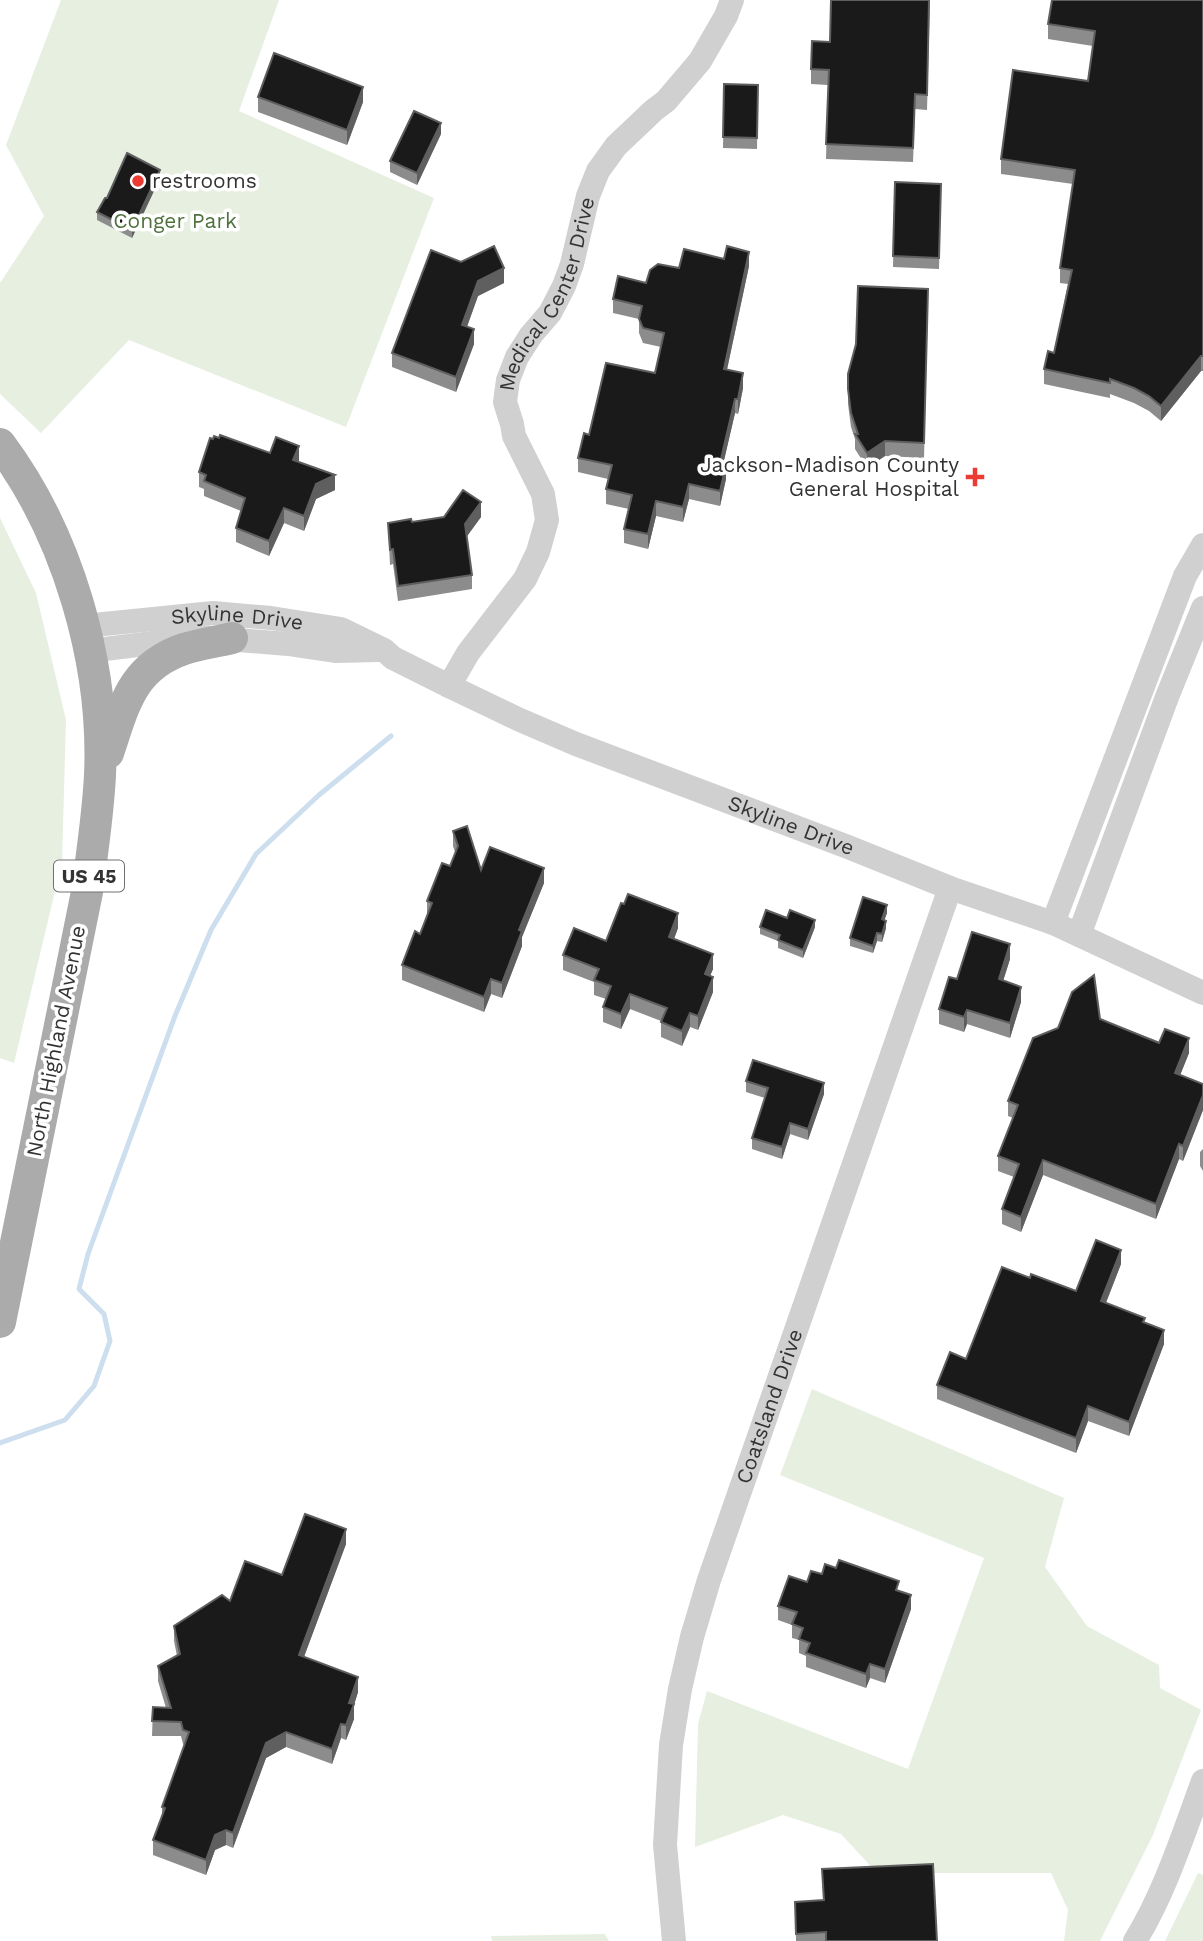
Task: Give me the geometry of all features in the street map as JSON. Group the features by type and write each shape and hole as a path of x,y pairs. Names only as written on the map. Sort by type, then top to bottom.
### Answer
{"main road":[{"name":"North Highland Avenue","path":"0,444 33,496 53,537 87,639 96,681 100,723 96,828 87,892 8,1240 0,1322"},
{"path":"100,775 137,680 153,665 184,649 232,638"}],"street":[{"name":"Medical Center Drive","path":"449,686 468,653 524,579 538,552 547,520 543,494 514,436 505,402 508,380 517,357 550,313 564,286 588,196 598,171 616,146 666,101 701,61 732,0"},
{"path":"1053,923 1185,576 1203,545"},
{"path":"1079,935 1162,709 1203,608"},
{"name":"Skyline Drive","path":"87,639 201,615 225,614 341,629 449,686 576,744 868,854 950,888 1053,923 1203,993"},
{"name":"Skyline Drive","path":"87,639 232,638 335,651 384,650"},
{"name":"Coatsland Drive","path":"674,1941 665,1845 671,1745 692,1637 709,1580 950,888"},
{"path":"1135,1941 1145,1926 1167,1878 1203,1781"}],"green space":[{"name":"Conger Park","path":"61,0 279,0 239,111 434,198 346,427 129,340 41,433 0,394 0,283 44,216 6,145"},
{"path":"0,518 36,593 66,720 62,862 14,1063 0,1058"},
{"path":"812,1389 1064,1498 1045,1567 1087,1626 1159,1665 1160,1688 1201,1710 1153,1835 1100,1941 1064,1941 1068,1910 1051,1873 877,1873 841,1834 783,1815 695,1847 698,1724 707,1691 908,1769 984,1558 780,1475"},
{"path":"1198,1873 1203,1875 1203,1941 1165,1941"},
{"path":"605,1934 609,1941 492,1941 491,1936"}],"building":[{"path":"831,0 929,0 927,95 915,94 913,148 826,144 829,70 811,69 812,41 830,42"},
{"path":"1052,0 1203,0 1203,356 1161,406 1134,388 1110,379 1110,383 1044,369 1048,351 1054,353 1072,270 1060,268 1075,170 1001,159 1013,70 1088,81 1095,31 1048,24"},
{"path":"274,53 363,87 347,130 258,97"},
{"path":"724,84 758,85 757,138 723,137"},
{"path":"414,111 441,123 417,173 390,161"},
{"path":"127,153 160,170 132,230 97,212 107,198"},
{"path":"895,182 941,184 939,258 893,256"},
{"path":"494,246 504,268 478,281 462,325 474,329 456,377 392,353 431,250 461,262"},
{"path":"727,246 749,252 724,369 743,373 720,463 726,465 720,491 689,484 683,507 656,501 648,534 624,529 632,495 606,489 612,465 578,458 584,433 589,435 606,363 655,373 664,333 643,328 639,319 642,306 613,299 618,276 646,283 650,270 658,264 679,268 684,249 724,259"},
{"path":"858,286 928,289 924,443 885,441 867,453 855,434 858,434 851,413 848,374 856,344"},
{"path":"220,435 270,453 276,437 299,446 293,460 335,475 316,484 304,516 284,508 269,541 236,528 245,498 204,481 206,475 199,472 210,438 219,438"},
{"path":"463,490 481,502 465,524 472,575 398,586 393,549 390,550 388,523 444,517"},
{"path":"467,826 481,870 490,847 544,868 519,930 522,931 502,983 491,979 484,997 402,965 415,931 420,934 432,903 427,901 442,863 450,866 458,846 453,831"},
{"path":"628,894 678,913 669,937 713,954 705,974 713,977 698,1016 690,1013 682,1031 661,1022 667,1008 630,994 621,1014 603,1007 611,986 594,980 599,969 563,955 574,928 606,941 621,903 624,904"},
{"path":"863,897 887,905 882,919 886,921 882,934 877,933 873,946 850,938"},
{"path":"766,910 787,918 790,910 815,920 803,950 778,940 780,935 760,927"},
{"path":"972,932 1010,944 999,979 1021,987 1010,1023 967,1010 964,1017 939,1009 949,977 957,979"},
{"path":"1094,975 1100,1019 1159,1043 1165,1029 1189,1038 1175,1073 1203,1084 1203,1095 1183,1146 1179,1144 1156,1204 1043,1160 1021,1217 1002,1209 1019,1164 998,1156 1018,1105 1008,1101 1033,1038 1058,1028 1072,992"},
{"path":"753,1060 824,1083 808,1129 790,1123 782,1147 752,1138 768,1088 746,1081"},
{"path":"1096,1240 1121,1250 1101,1301 1145,1318 1143,1322 1164,1330 1129,1422 1088,1406 1076,1438 937,1385 950,1352 966,1359 1002,1267 1030,1278 1031,1274 1076,1291"},
{"path":"305,1514 346,1529 299,1655 358,1677 349,1703 354,1704 346,1725 341,1724 332,1749 286,1732 266,1743 233,1833 226,1830 215,1835 206,1860 153,1840 189,1732 183,1730 181,1722 152,1721 153,1707 171,1708 158,1666 180,1654 174,1626 222,1595 230,1601 245,1561 282,1575"},
{"path":"839,1560 899,1581 896,1590 911,1595 885,1669 870,1664 866,1674 806,1653 810,1643 799,1639 803,1628 792,1624 797,1612 778,1606 789,1576 807,1582 811,1571 822,1574 825,1564 836,1568"},
{"path":"933,1864 937,1941 826,1941 826,1932 796,1934 795,1902 824,1900 822,1869"}],"waterway":[{"path":"0,1443 65,1420 94,1386 110,1341 104,1314 79,1289 88,1254 175,1016 211,930 256,854 319,795 391,736"}],"place":[{"name":"restrooms","path":"138,181"},
{"name":"Jackson-Madison County General Hospital","path":"975,477"}]}
